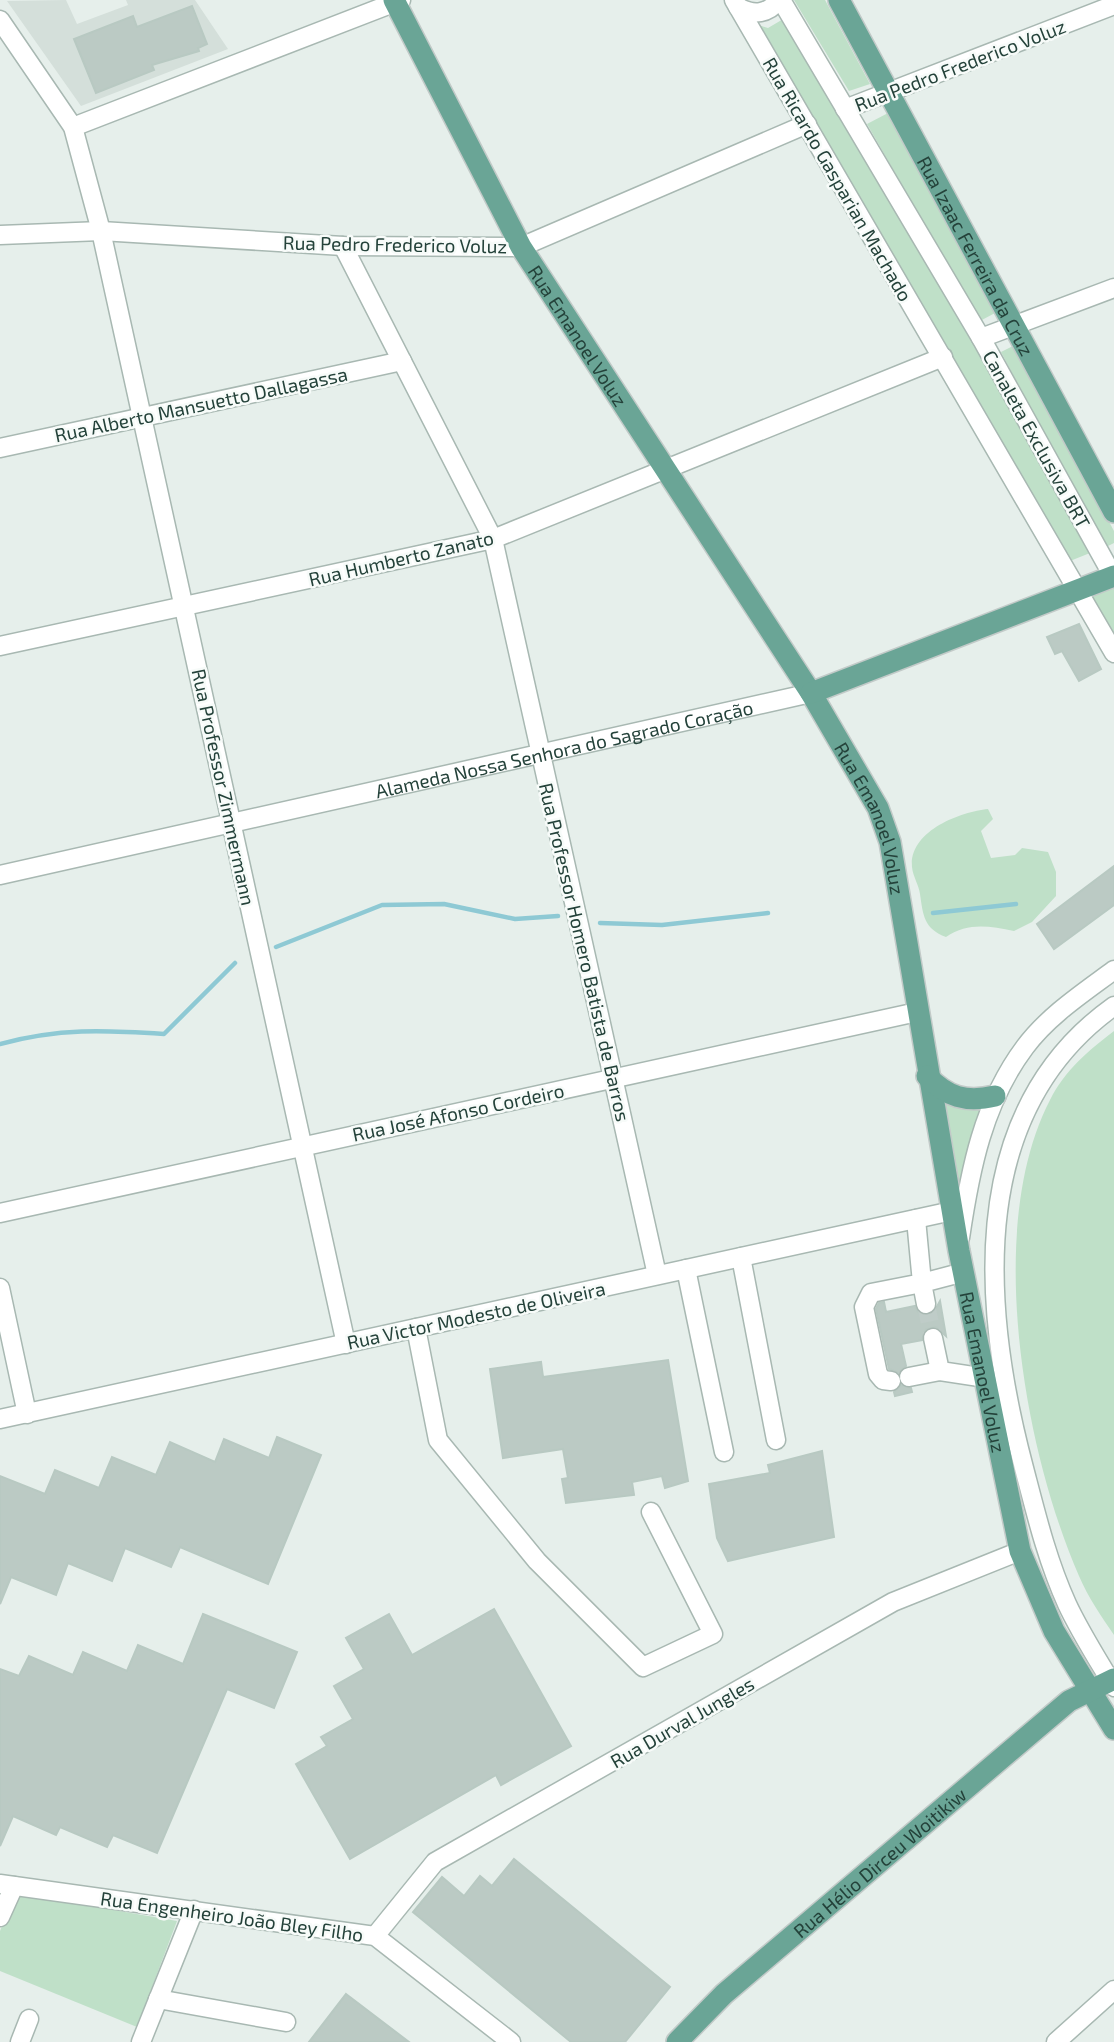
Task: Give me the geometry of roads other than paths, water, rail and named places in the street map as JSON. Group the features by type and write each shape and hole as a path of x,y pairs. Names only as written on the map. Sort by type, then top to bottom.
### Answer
{"main road":[{"name":"Rua Izaac Ferreira da Cruz","path":"839,0 1114,513"},
{"name":"Rua Emanoel Voluz","path":"397,1 521,247 811,693 878,808 890,842 927,1076 959,1251 1020,1551 1054,1632 1114,1729"},
{"name":"Alameda Nossa Senhora do Sagrado Coração","path":"811,693 1114,577"},
{"path":"927,1076 940,1090 957,1098 976,1100 995,1096"},
{"name":"Rua Hélio Dirceu Woitikiw","path":"677,2042 724,1994 1069,1701 1089,1690 1113,1682"}],"street":[{"path":"736,4 756,14 774,6 780,0 981,338 1114,289"},
{"path":"73,127 397,1"},
{"name":"Rua Ricardo Gasparian Machado","path":"736,4 943,357"},
{"name":"Rua Pedro Frederico Voluz","path":"845,109 1114,5"},
{"name":"Rua Professor Zimmermann","path":"0,20 73,127 101,231 346,1344"},
{"name":"Rua Pedro Frederico Voluz","path":"0,235 101,231 343,246 521,247 807,124"},
{"name":"Rua Professor Homero Batista de Barros","path":"343,246 493,539 657,1276"},
{"name":"Canaleta Exclusiva BRT","path":"981,338 1114,577"},
{"name":"Canaleta Exclusiva BRT","path":"943,357 1080,589"},
{"name":"Rua Humberto Zanato","path":"0,646 493,539 943,357"},
{"name":"Rua Alberto Mansuetto Dallagassa","path":"0,448 402,360"},
{"path":"1080,589 1114,653"},
{"name":"Alameda Nossa Senhora do Sagrado Coração","path":"0,875 811,693"},
{"path":"959,1251 976,1148 995,1096 1025,1046 1049,1020 1114,970"},
{"path":"1113,1682 1068,1605 1042,1538 1005,1398 995,1312 994,1273 996,1219 1006,1161 1025,1112 1049,1068 1083,1028 1114,1006"},
{"name":"Rua José Afonso Cordeiro","path":"0,1213 917,1012"},
{"name":"Rua Victor Modesto de Oliveira","path":"0,1419 952,1211"},
{"path":"916,1219 926,1304"},
{"path":"741,1257 776,1440"},
{"path":"686,1269 724,1452"},
{"path":"964,1272 871,1293 864,1307 878,1374 883,1380 940,1371 986,1378"},
{"path":"0,1288 27,1414"},
{"path":"416,1328 438,1440 537,1561 643,1667 713,1634 651,1512"},
{"path":"933,1338 940,1371"},
{"name":"Rua Durval Jungles","path":"374,1936 435,1862 893,1602 1020,1551"},
{"path":"0,1917 7,1885"},
{"name":"Rua Engenheiro João Bley Filho","path":"7,1885 374,1936 512,2042"},
{"path":"141,2042 194,1910"},
{"path":"1056,2042 1114,1990"},
{"path":"159,1999 286,2022"},
{"path":"20,2042 30,2019"}],"waterway":[{"path":"276,947 382,905 444,904 515,919 558,916"},
{"path":"933,913 1016,904"},
{"path":"600,923 662,925 768,913"},
{"path":"0,1044 62,1033 164,1034 235,963"}],"tunnel":[{"path":"926,1304 933,1338"}]}
